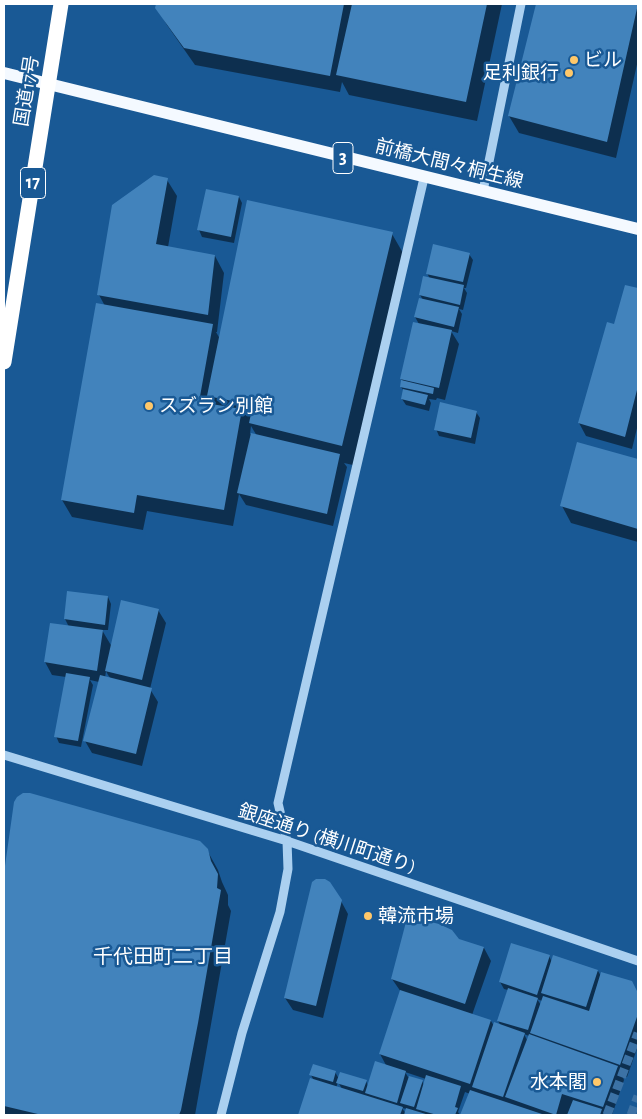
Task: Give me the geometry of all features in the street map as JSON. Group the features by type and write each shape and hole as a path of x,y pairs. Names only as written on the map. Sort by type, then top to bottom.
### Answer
{"highway":[{"name":"国道17号","path":"4,362 60,4"}],"main road":[{"name":"前橋大間々桐生線","path":"4,73 424,178 638,229"}],"street":[{"path":"483,191 521,4"},
{"path":"221,1115 242,1033 280,912 288,869 287,841 278,803 424,178"},
{"name":"銀座通り (横川町通り)","path":"4,755 287,841 638,961"}],"building":[{"path":"156,4 344,4 330,76 184,48 155,8"},
{"path":"352,4 487,4 466,102 336,75"},
{"name":"ビル","path":"536,4 638,4 607,142 508,116"},
{"path":"154,175 168,178 156,244 215,255 208,315 97,295 112,205"},
{"path":"206,189 239,196 231,237 197,230"},
{"path":"247,200 393,232 342,446 249,423 253,405 207,396"},
{"path":"433,244 470,253 463,282 426,274"},
{"path":"423,276 464,285 460,305 419,295"},
{"path":"625,285 638,288 638,386 625,437 578,423 607,322 614,324"},
{"path":"419,298 459,307 454,327 414,317"},
{"name":"スズラン別館","path":"96,303 213,324 199,402 242,409 224,510 137,495 134,513 61,500"},
{"path":"413,322 452,330 439,388 400,379"},
{"path":"401,380 434,388 433,394 400,387"},
{"path":"403,389 428,395 425,405 401,399"},
{"path":"440,402 477,411 471,438 434,430"},
{"path":"251,433 340,454 327,514 237,493"},
{"path":"577,442 638,459 638,529 560,506"},
{"path":"67,591 108,596 105,625 64,619"},
{"path":"121,600 159,609 142,680 105,671"},
{"path":"50,623 103,630 97,671 44,662"},
{"path":"66,673 90,677 78,741 54,737"},
{"path":"100,675 152,688 136,754 83,741"},
{"path":"23,793 30,793 200,841 208,849 211,861 218,874 217,888 221,890 198,1023 179,1115 42,1115 4,1106 4,873 14,802"},
{"path":"316,879 325,879 330,882 342,900 316,1006 284,998 312,882"},
{"path":"406,922 416,924 431,922 439,924 452,930 459,939 484,947 465,1004 391,979"},
{"path":"511,943 550,955 537,995 499,982"},
{"path":"553,955 598,970 586,1007 541,993"},
{"path":"601,972 632,981 638,993 638,1014 620,1065 530,1033 543,996 589,1011"},
{"path":"508,988 538,998 528,1030 497,1021"},
{"path":"400,990 491,1020 470,1084 379,1054"},
{"path":"494,1022 525,1033 503,1097 472,1087"},
{"path":"529,1034 618,1066 603,1107 562,1094 556,1115 505,1097"},
{"path":"375,1061 406,1071 397,1103 365,1093"},
{"path":"313,1064 336,1071 333,1082 309,1075"},
{"path":"340,1072 367,1080 363,1091 336,1083"},
{"path":"426,1075 461,1086 455,1107 458,1108 455,1115 437,1115 416,1109"},
{"path":"409,1076 423,1080 414,1107 400,1103"},
{"path":"310,1078 403,1107 400,1115 298,1115"},
{"path":"470,1090 545,1115 460,1115"},
{"path":"573,1100 602,1109 600,1115 567,1115"},
{"path":"406,1108 429,1115 404,1115"}],"tunnel":[{"path":"607,1115 638,1033"},
{"path":"631,1115 638,1096"}],"place":[{"name":"ビル","path":"574,60"},
{"name":"足利銀行","path":"569,73"},
{"name":"スズラン別館","path":"149,406"},
{"name":"韓流市場","path":"368,916"},
{"name":"水本閣","path":"597,1082"}],"district":[{"name":"千代田町二丁目","path":"163,957"}]}
